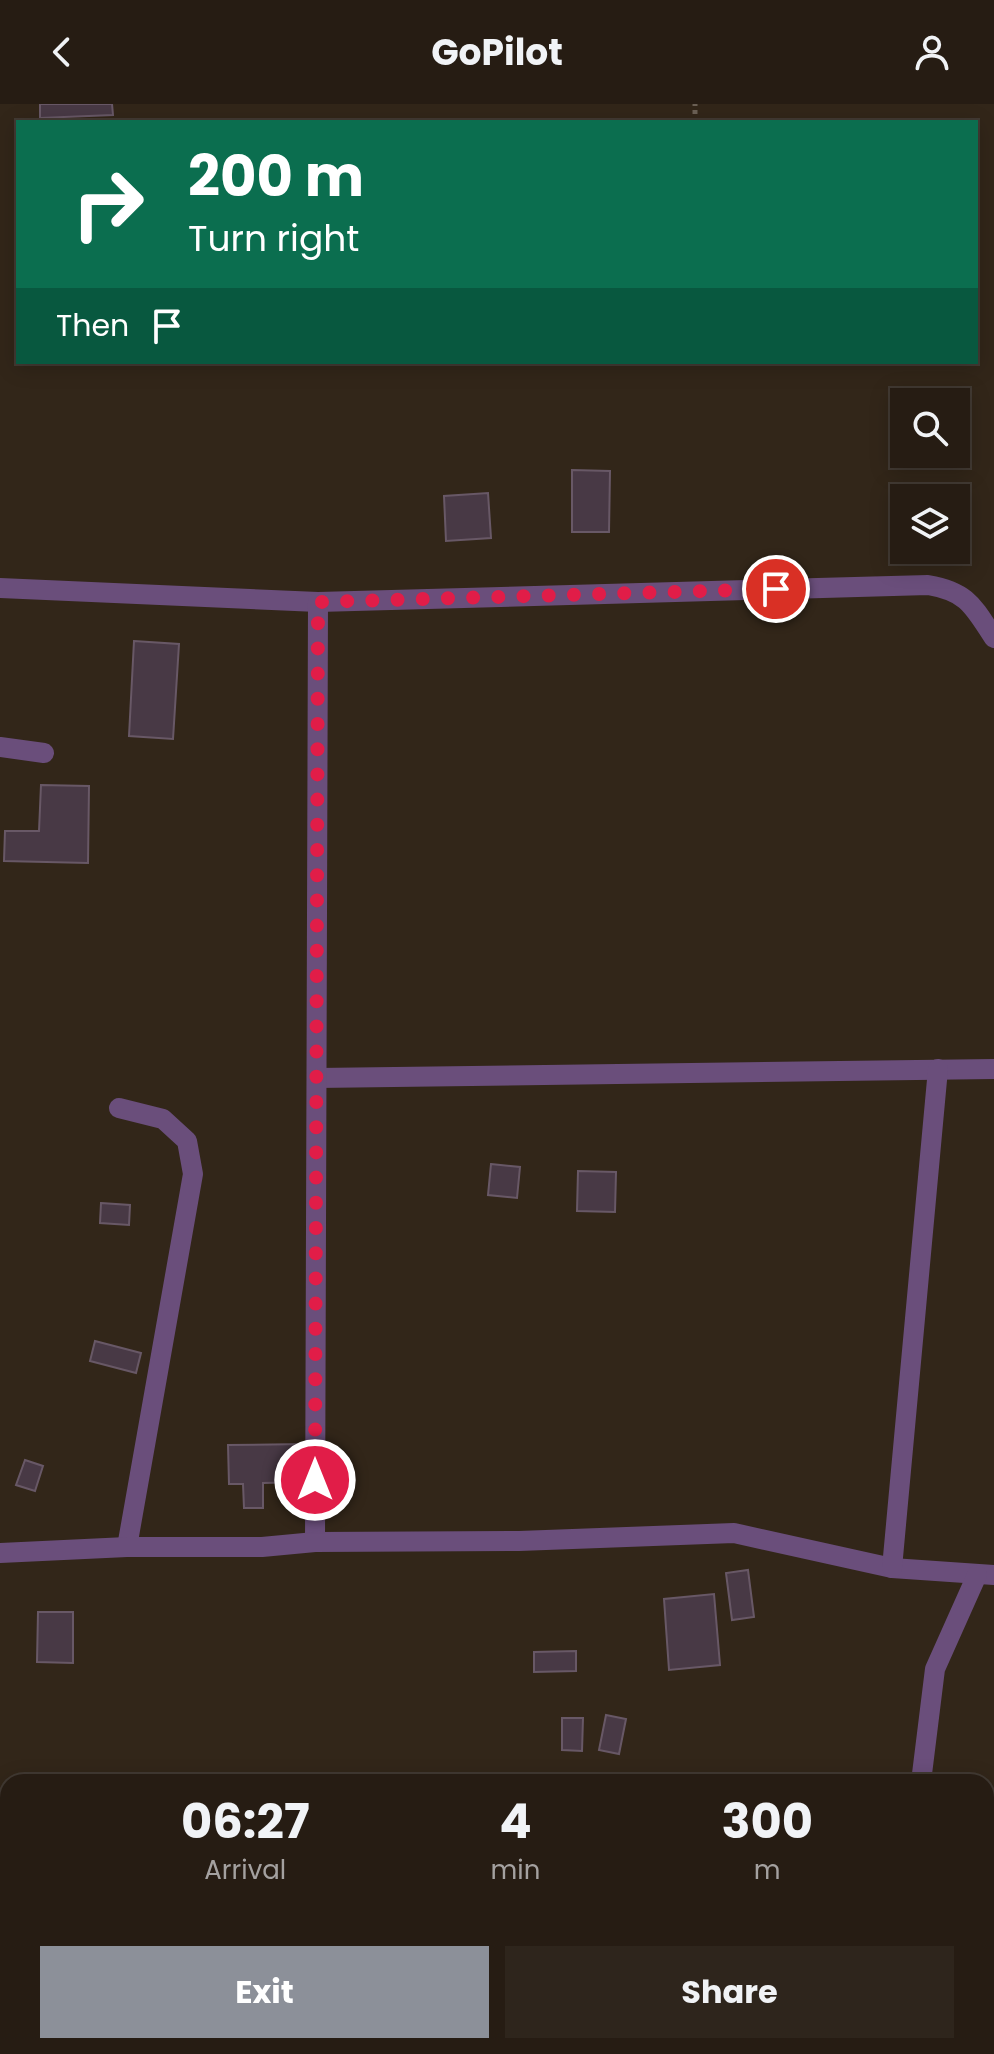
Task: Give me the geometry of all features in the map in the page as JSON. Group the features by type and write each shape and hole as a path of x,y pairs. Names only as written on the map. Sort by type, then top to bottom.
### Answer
{"street":[{"path":"0,588 318,602 928,585 952,589 969,600 994,638"},
{"path":"315,1542 318,602"},
{"path":"0,747 44,753"},
{"path":"892,1568 938,1069"},
{"path":"317,1078 994,1069"},
{"path":"119,1108 163,1119 187,1141 193,1174 127,1547"},
{"path":"0,1553 127,1547 262,1547 315,1542 519,1541 734,1533 892,1568 985,1575 935,1669 922,1774"}],"building":[{"path":"40,104 112,104 113,115 40,118"},
{"path":"572,470 610,471 609,532 572,532"},
{"path":"488,493 491,538 446,541 444,496"},
{"path":"134,641 179,644 173,739 129,736"},
{"path":"41,785 89,786 88,863 4,861 5,831 39,831"},
{"path":"491,1164 520,1167 517,1198 488,1195"},
{"path":"578,1171 616,1172 615,1212 577,1211"},
{"path":"101,1203 130,1205 129,1225 100,1223"},
{"path":"95,1341 141,1353 136,1373 90,1361"},
{"path":"305,1444 306,1482 263,1483 263,1508 244,1508 243,1484 229,1484 228,1445"},
{"path":"25,1460 43,1466 35,1491 16,1485"},
{"path":"748,1570 754,1617 732,1620 726,1573"},
{"path":"714,1594 720,1665 669,1670 664,1599"},
{"path":"38,1612 73,1612 73,1663 37,1662"},
{"path":"576,1651 576,1671 534,1672 534,1652"},
{"path":"606,1715 626,1719 619,1754 599,1750"},
{"path":"562,1718 583,1718 582,1751 562,1750"}],"route":[{"path":"315,1480 318,602 776,589"}]}
